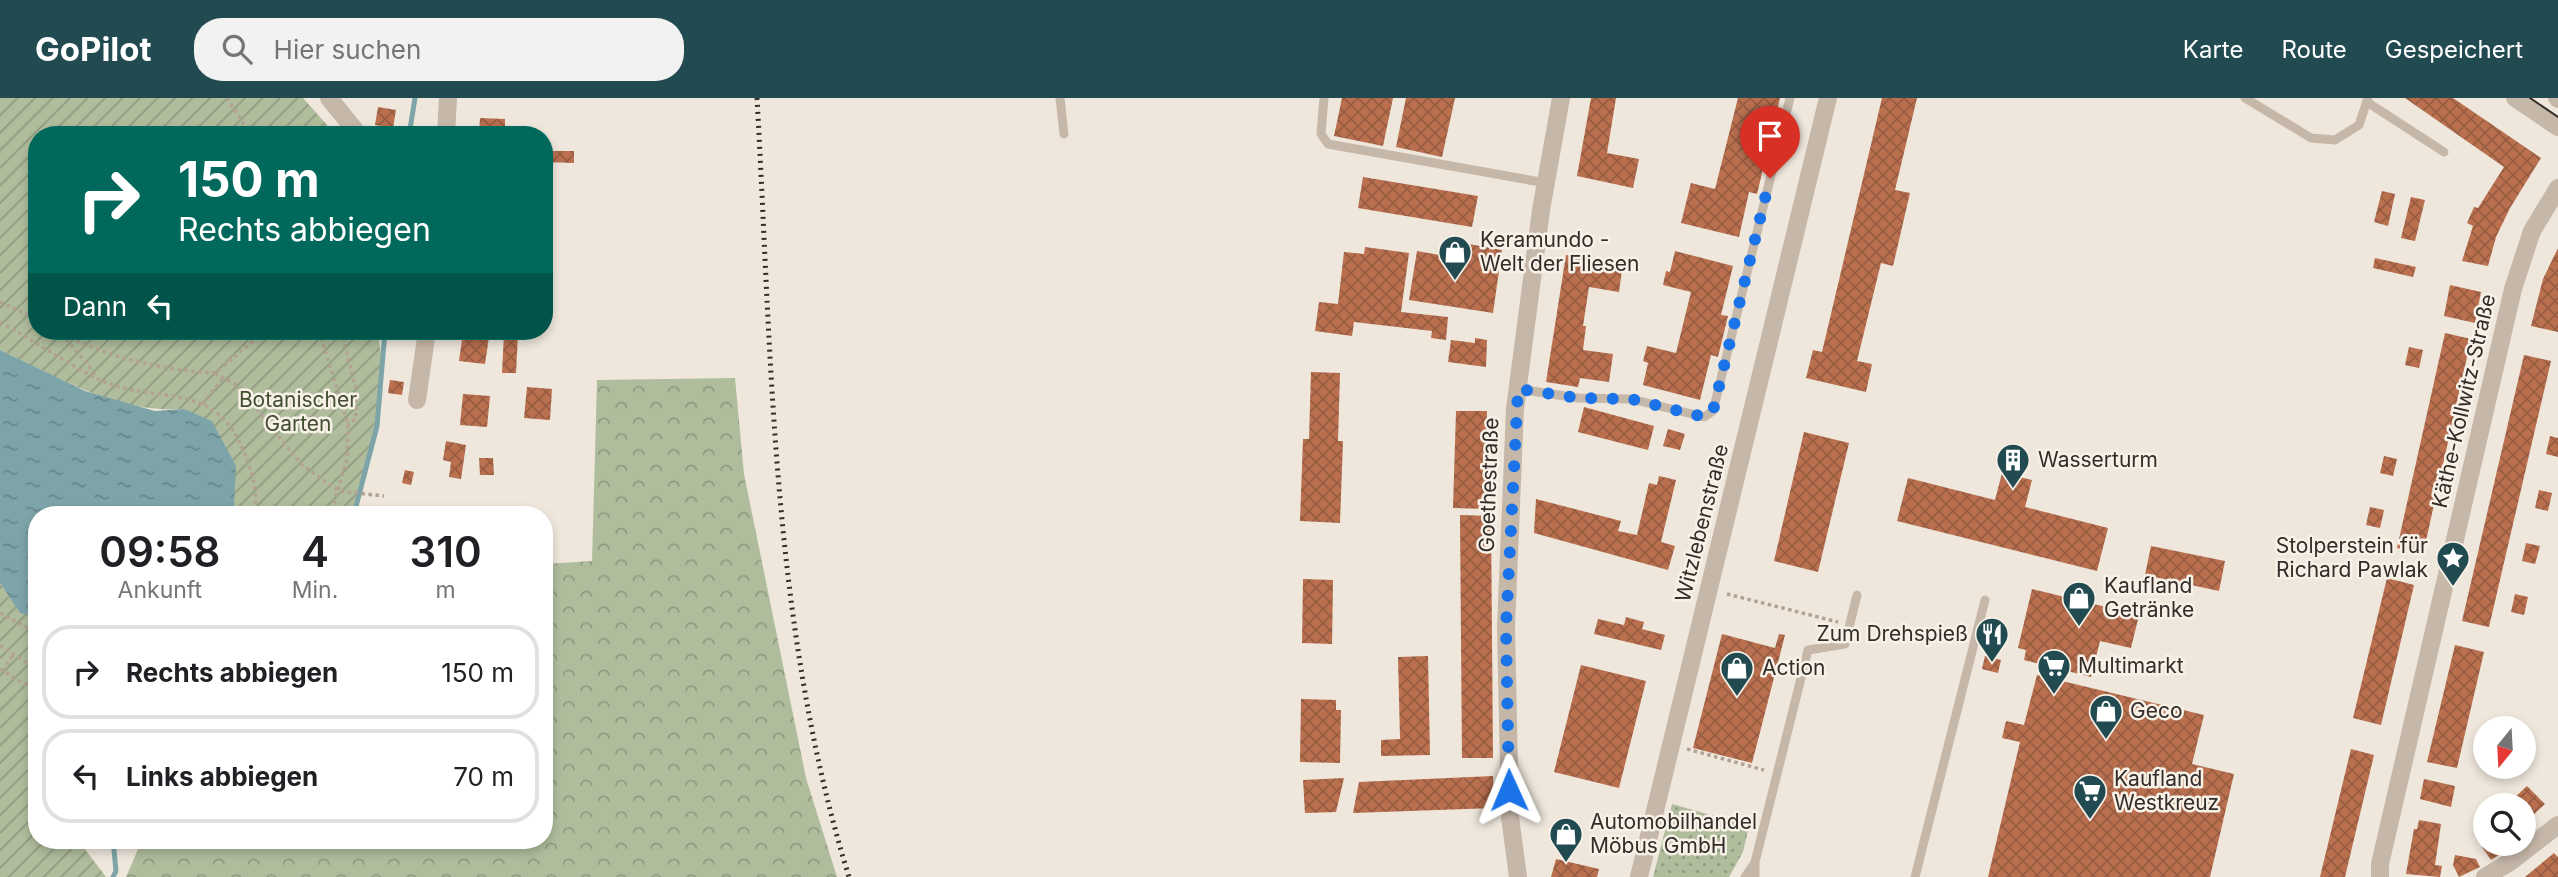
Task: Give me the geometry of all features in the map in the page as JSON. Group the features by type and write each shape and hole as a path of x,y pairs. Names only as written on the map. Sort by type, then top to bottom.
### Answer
{"street":[{"path":"328,98 351,126"},
{"path":"446,126 448,98"},
{"name":"Goethestraße","path":"1518,877 1510,817 1506,627 1518,389 1546,183 1561,98"},
{"name":"Witzlebenstraße","path":"1639,877 1828,98"},
{"path":"2515,98 2558,127"},
{"name":"Käthe-Kollwitz-Straße","path":"2380,877 2383,851 2513,289 2532,231 2558,188"},
{"path":"417,400 426,340"},
{"path":"2485,877 2555,833"}],"lane":[{"path":"1060,98 1064,134"},
{"path":"1324,98 1321,134 1328,144 1546,183"},
{"path":"1518,389 1578,398 1631,399 1704,417 1713,411 1790,98"},
{"path":"2245,98 2311,138 2335,140 2359,125 2368,100 2444,152"},
{"path":"1755,877 1755,862 1808,650 1845,644 1857,595"},
{"path":"1915,877 1985,600"},
{"path":"1745,877 1755,862"}],"path":[{"path":"228,98 245,126"},
{"path":"0,302 28,315"},
{"path":"0,322 28,338"},
{"path":"31,340 98,379 124,389 166,393 203,404 223,418 241,444 257,496 255,506"},
{"path":"66,340 98,379"},
{"path":"74,340 173,371 215,373 223,377 238,386 302,465 340,491 384,496"},
{"path":"215,373 254,340"},
{"path":"322,340 348,424 347,459 334,506"},
{"path":"343,340 356,389 356,419 348,424"},
{"path":"203,404 223,377"},
{"path":"1709,589 1850,625"},
{"path":"0,613 28,628"},
{"path":"0,646 28,664"},
{"path":"13,655 1,670 28,686"},
{"path":"1672,744 1777,773"}],"green space":[{"name":"Botanischer Garten","path":"0,98 303,98 328,126 28,126 28,340 379,340 382,377 377,424 353,506 234,506 184,409 136,406 113,400 89,392 0,350"},
{"path":"735,378 744,474 806,778 837,877 126,877 138,849 553,849 553,563 592,561 597,380"},
{"path":"0,583 20,612 28,615 28,849 85,849 106,877 0,877"},
{"path":"1672,804 1749,826 1743,852 1729,877 1653,877"}],"water":[{"path":"0,350 85,391 155,411 184,409 212,421 236,466 234,506 28,506 28,615 20,613 0,583"}],"building":[{"path":"1342,98 1393,98 1383,146 1334,136"},
{"path":"1406,98 1455,98 1442,157 1396,147"},
{"path":"1591,98 1616,98 1607,153 1639,159 1633,188 1577,176"},
{"path":"1738,98 1780,98 1757,194 1749,192 1739,237 1681,223 1691,183 1715,189"},
{"path":"1882,98 1917,98 1895,190 1910,193 1893,266 1881,263 1857,361 1872,364 1866,392 1806,378 1813,350 1822,352"},
{"path":"2405,98 2453,98 2541,158 2510,208 2496,237 2488,266 2462,261 2473,226 2467,223 2474,207 2478,208 2504,167"},
{"path":"378,107 396,110 393,126 375,125"},
{"path":"480,118 505,119 505,126 480,126"},
{"path":"553,151 574,151 574,163 553,162"},
{"path":"1363,177 1478,196 1472,227 1358,208"},
{"path":"2382,191 2395,194 2388,226 2374,222"},
{"path":"2411,197 2425,200 2415,241 2401,238"},
{"name":"Keramundo - Welt der Fliesen","path":"1469,244 1502,250 1493,313 1409,300 1417,251 1451,257 1450,261 1466,264"},
{"path":"1365,247 1409,253 1401,312 1448,317 1446,340 1431,338 1432,331 1354,322 1352,336 1315,331 1319,302 1338,304 1344,252 1364,254"},
{"path":"2558,248 2558,332 2531,326 2543,279"},
{"path":"1675,251 1733,266 1721,315 1728,316 1718,357 1711,355 1700,400 1643,385 1648,363 1643,361 1647,346 1676,353 1691,292 1663,285 1666,271 1670,272"},
{"path":"1566,255 1623,263 1619,292 1589,287 1583,326 1586,326 1583,350 1613,354 1609,382 1580,378 1578,387 1546,382"},
{"path":"2375,258 2416,267 2413,277 2373,268"},
{"path":"2450,285 2481,292 2475,323 2444,316"},
{"path":"2445,333 2471,339 2423,554 2397,548"},
{"path":"1475,338 1487,340 1486,367 1448,362 1451,340 1475,343"},
{"path":"462,340 489,340 485,364 459,361"},
{"path":"504,340 518,340 516,373 502,373"},
{"path":"2409,347 2423,350 2419,368 2405,365"},
{"path":"2524,355 2551,361 2489,627 2462,621"},
{"path":"1311,372 1340,373 1338,441 1343,441 1340,523 1300,521 1303,439 1309,439"},
{"path":"390,380 404,382 402,395 388,393"},
{"path":"527,387 552,389 550,420 524,418"},
{"path":"463,394 490,396 487,427 460,425"},
{"path":"1584,407 1654,426 1648,450 1578,432"},
{"path":"1456,411 1487,411 1485,509 1453,508"},
{"path":"1668,429 1685,434 1680,450 1663,446"},
{"path":"1804,432 1849,443 1818,572 1774,561"},
{"path":"2550,436 2558,438 2558,457 2546,454"},
{"path":"446,441 466,445 461,479 449,477 451,462 443,460"},
{"path":"2384,456 2397,459 2393,476 2380,473"},
{"path":"479,458 493,458 494,475 480,475"},
{"path":"405,470 414,472 411,485 402,483"},
{"path":"2002,473 2032,480 2025,507 2108,528 2097,571 1897,521 1908,478 1995,500"},
{"path":"1659,476 1676,480 1661,542 1675,546 1668,570 1534,533 1536,499 1621,521 1618,531 1637,535 1649,483 1657,485"},
{"path":"2539,490 2552,493 2548,511 2535,508"},
{"path":"2370,507 2384,510 2380,528 2366,525"},
{"path":"1460,515 1491,516 1493,758 1462,758"},
{"path":"2526,543 2540,546 2535,564 2522,561"},
{"path":"2151,546 2225,561 2219,591 2145,575"},
{"path":"2387,578 2414,585 2381,725 2353,718"},
{"path":"1303,579 1333,580 1332,644 1302,643"},
{"name":"Kaufland Getränke","path":"2032,589 2139,615 2131,648 2100,641 2091,677 2024,660 2026,650 2018,648"},
{"path":"2515,594 2528,597 2524,615 2511,612"},
{"path":"1626,617 1644,622 1642,629 1665,635 1661,650 1594,634 1598,619 1624,625"},
{"name":"Action","path":"1722,634 1775,648 1779,634 1785,635 1752,763 1693,748"},
{"path":"2455,645 2484,652 2457,768 2427,762"},
{"path":"1428,656 1430,755 1381,756 1381,740 1400,739 1398,657"},
{"name":"Zum Drehspieß","path":"1985,656 2001,660 1998,673 1982,669"},
{"path":"1581,665 1646,681 1619,788 1554,772"},
{"name":"Kaufland Westkreuz","path":"2037,675 2204,715 2192,764 2234,774 2210,877 1988,877 2020,742 2002,738 2006,721 2024,725"},
{"path":"1301,699 1336,700 1336,710 1341,710 1340,763 1300,762"},
{"path":"2351,749 2374,755 2345,877 2320,877"},
{"path":"1493,776 1494,808 1353,813 1359,782"},
{"path":"1344,778 1336,812 1305,813 1303,780"},
{"path":"2424,779 2455,786 2451,807 2420,799"},
{"path":"2527,786 2534,793 2520,793"},
{"path":"2536,795 2545,804 2536,812"},
{"path":"2419,820 2441,824 2435,865 2442,866 2440,877 2406,874 2414,829 2417,829"},
{"path":"2554,853 2558,857 2558,877 2525,877"},
{"path":"2455,855 2476,859 2480,867 2459,877 2453,865"},
{"name":"Automobilhandel Möbus GmbH","path":"1556,859 1599,869 1597,877 1551,877"}],"waterway":[{"path":"410,126 415,98"},
{"path":"356,506 377,426 384,340"},
{"path":"113,877 116,871 114,849"}],"tram line":[{"path":"2530,98 2558,117"}],"railway":[{"path":"757,98 772,393 790,589 804,686 823,782 849,877"}],"place":[{"name":"Keramundo - Welt der Fliesen","path":"1455,282"},
{"name":"Wasserturm","path":"2013,490"},
{"name":"Stolperstein für Richard Pawlak","path":"2453,588"},
{"name":"Kaufland Getränke","path":"2079,628"},
{"name":"Zum Drehspieß","path":"1992,664"},
{"name":"Multimarkt","path":"2054,696"},
{"name":"Action","path":"1737,698"},
{"name":"Geco","path":"2106,741"},
{"name":"Kaufland Westkreuz","path":"2090,821"},
{"name":"Automobilhandel Möbus GmbH","path":"1566,864"}],"route":[{"path":"1509,790 1506,627 1518,389 1578,398 1631,399 1704,417 1713,411 1770,178"}]}
